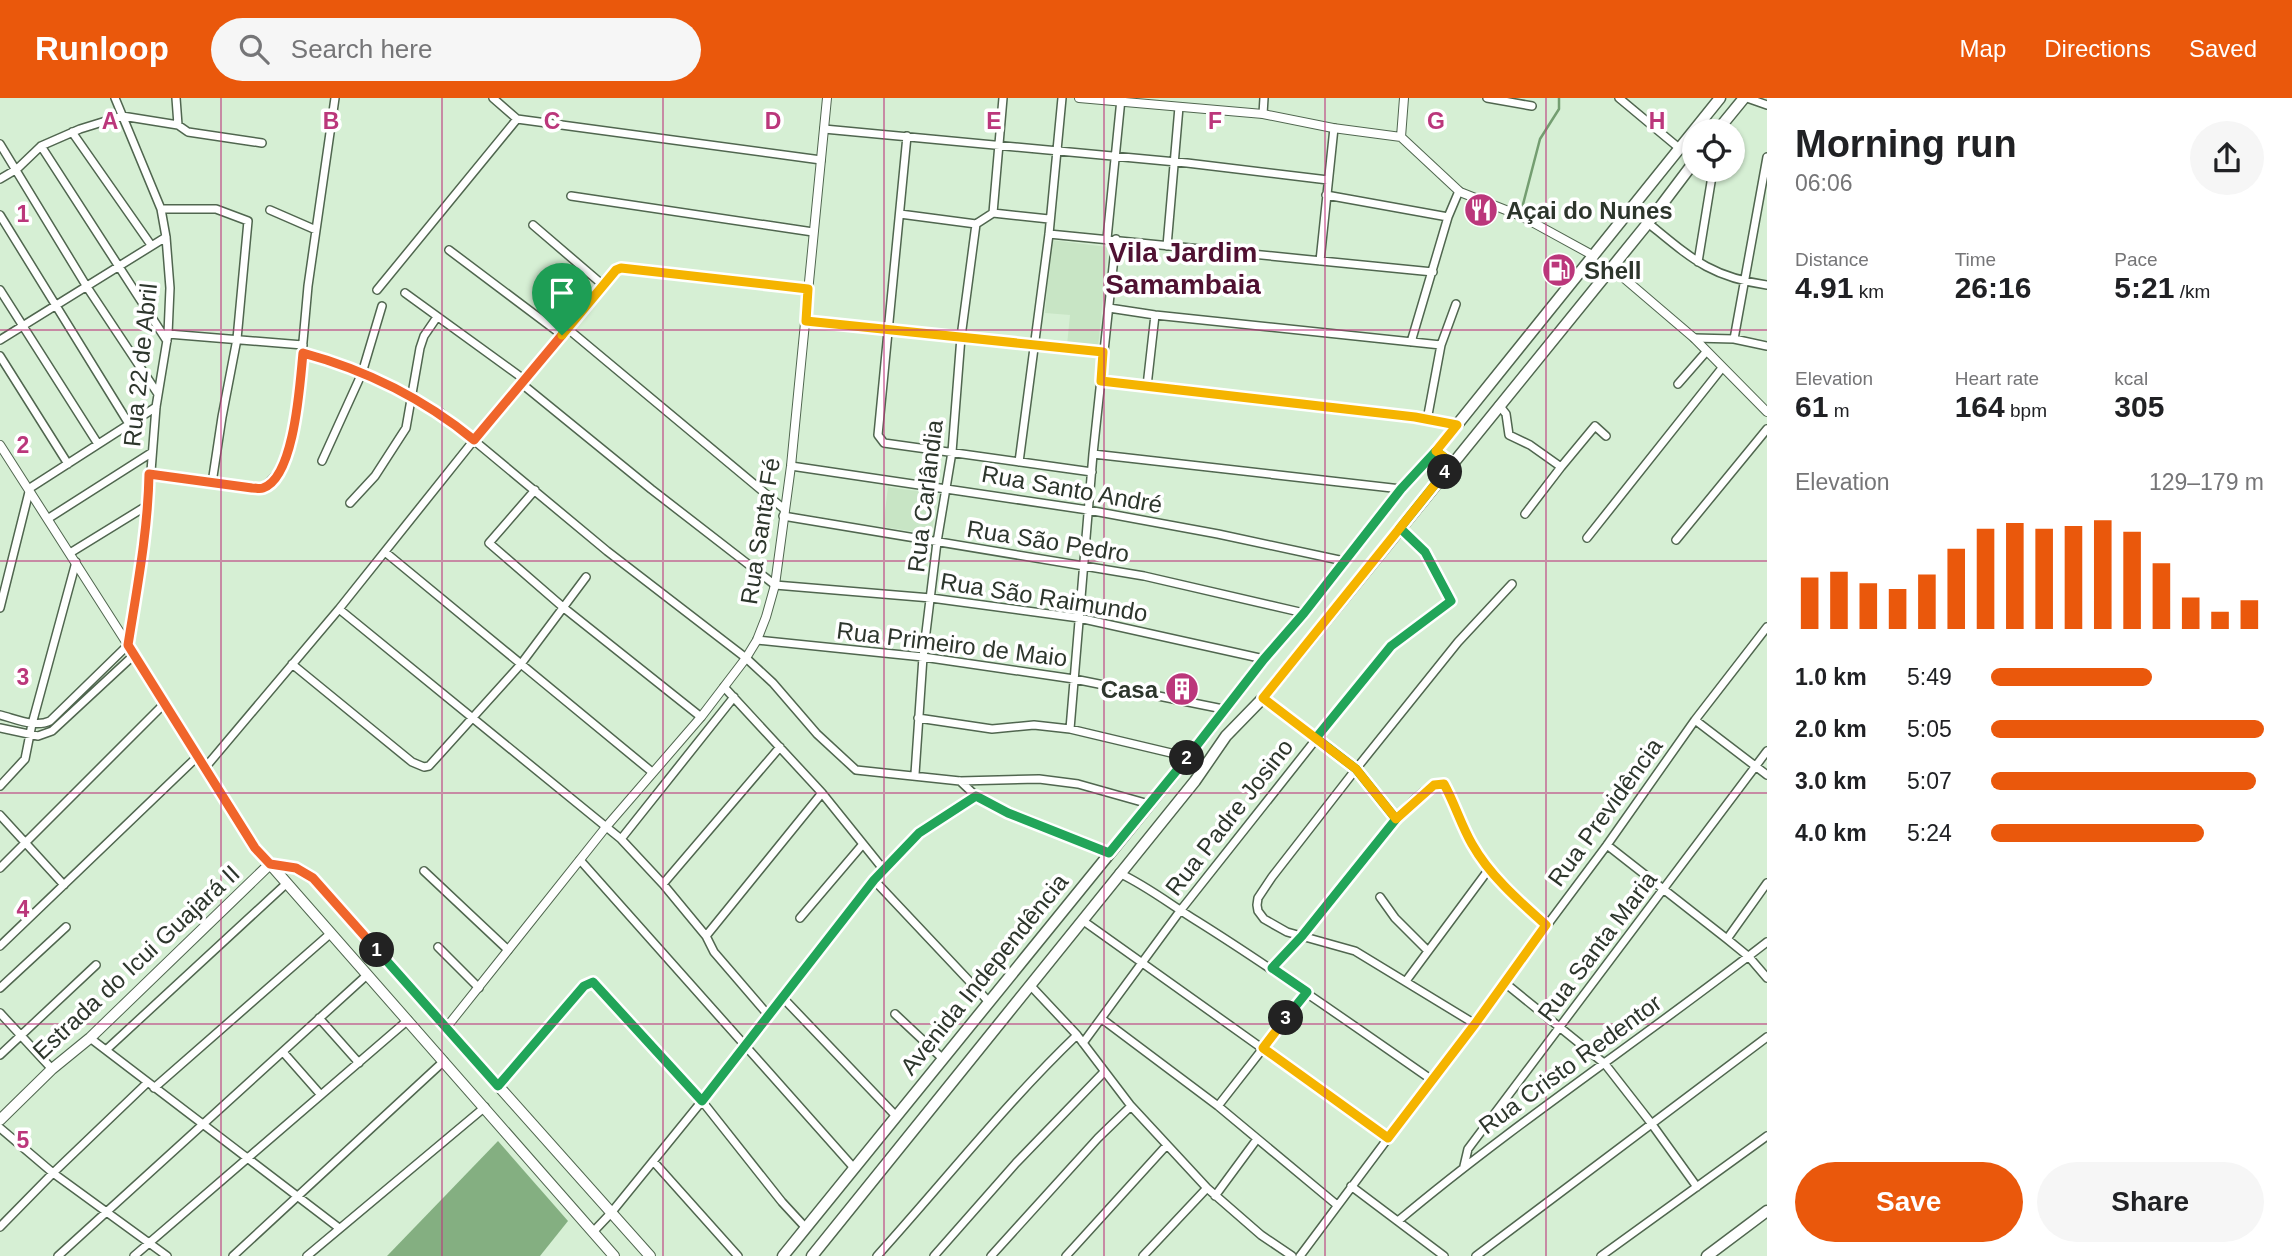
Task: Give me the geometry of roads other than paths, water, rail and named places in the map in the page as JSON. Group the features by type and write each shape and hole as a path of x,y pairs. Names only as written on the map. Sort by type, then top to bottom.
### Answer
{"main road":[{"path":"1728,119 1745,98"},
{"name":"Avenida Independência","path":"783,1256 1188,757 1223,709 1304,613 1401,489 1436,451 1594,256 1717,99"},
{"name":"Avenida Independência","path":"811,1256 1195,781 1226,736 1263,698 1682,178"},
{"path":"1436,451 1452,463"},
{"path":"270,864 296,868 313,878 650,1256"},
{"path":"270,864 614,1256"},
{"name":"Estrada do Icui Guajará II","path":"0,1120 52,1069 90,1038 270,864"},
{"path":"287,883 291,877 304,873"},
{"path":"824,1205 839,1221"},
{"path":"1707,1256 1767,1211"}],"street":[{"name":"Rua 22 de Abril","path":"115,98 161,209 170,288 167,338 150,453 148,505 128,645"},
{"path":"176,98 178,125"},
{"path":"149,474 264,488 278,473 291,446 316,230 335,98"},
{"path":"493,98 517,119 821,160"},
{"name":"Rua Santa Fé","path":"446,1028 606,828 701,716 757,640 775,585 791,466 827,98"},
{"path":"993,213 1003,98"},
{"path":"1019,462 1049,234 1062,98"},
{"path":"1079,98 1263,114 1334,128 1401,137 1459,191 1513,212 1594,256"},
{"path":"1263,114 1264,98"},
{"path":"1401,137 1404,98"},
{"path":"1487,98 1532,106"},
{"path":"1619,98 1679,149"},
{"path":"1745,98 1767,105"},
{"path":"1107,239 1121,100"},
{"path":"1167,246 1179,107"},
{"path":"0,179 17,169 41,146 72,132 122,116 178,125 188,132 261,143"},
{"path":"377,290 517,119"},
{"path":"1320,261 1334,128"},
{"path":"824,130 1115,156 1328,180"},
{"path":"72,132 151,245"},
{"path":"907,136 878,435 884,443 1091,472"},
{"path":"0,144 86,287 158,394"},
{"path":"41,146 167,338 237,339 303,349 362,373 441,413 607,551 746,658 773,683 817,734 856,770 915,774 960,781 1039,779 1078,784 1149,804"},
{"path":"1734,339 1767,157"},
{"path":"1698,262 1711,182"},
{"path":"1411,342 1448,217 1459,191"},
{"path":"1326,195 1448,217"},
{"path":"571,196 813,232"},
{"path":"161,209 216,209 248,221 237,339 212,483"},
{"path":"270,210 316,230"},
{"path":"900,214 976,224 993,213 1049,219"},
{"path":"0,215 128,424"},
{"path":"1648,223 1698,262 1723,276 1767,285"},
{"name":"Rua Carlândia","path":"915,774 923,657 951,452 961,337 976,224"},
{"path":"533,225 603,285"},
{"path":"1049,234 1433,272"},
{"path":"0,340 166,237"},
{"path":"1070,729 1091,472 1116,239"},
{"path":"449,250 565,332 783,512"},
{"path":"204,769 339,609 474,440 616,270 627,268 808,289"},
{"path":"1612,268 1694,338 1721,368 1766,410"},
{"path":"0,290 98,444"},
{"path":"405,293 523,382 651,489 775,585"},
{"path":"1427,420 1441,345 1456,304"},
{"path":"322,461 362,373 383,306"},
{"path":"1109,308 1441,345"},
{"path":"1147,386 1155,315"},
{"path":"350,503 375,476 406,428 420,348 424,336 437,317"},
{"path":"806,321 1103,352"},
{"path":"1694,338 1734,339 1767,345"},
{"path":"1678,384 1706,352"},
{"path":"0,356 68,464"},
{"path":"1587,538 1721,368"},
{"path":"1101,381 1457,425"},
{"path":"1499,405 1506,414 1509,435 1530,445 1561,467"},
{"path":"0,608 30,488 156,407"},
{"path":"1525,514 1595,426 1606,436"},
{"path":"1676,540 1767,429"},
{"path":"0,445 49,518 243,831 270,864"},
{"path":"49,518 150,453"},
{"path":"1093,454 1401,489"},
{"name":"Rua Santo André","path":"791,466 1088,510 1344,561"},
{"path":"535,490 489,543 564,608 701,716"},
{"path":"70,552 148,505"},
{"name":"Rua São Pedro","path":"783,512 937,542 1144,576 1304,613"},
{"name":"Rua Padre Josino","path":"1083,1043 1180,911 1391,646 1451,601 1425,552 1400,528"},
{"path":"385,552 652,772"},
{"path":"0,786 25,759 76,562"},
{"path":"292,664 412,762 424,767 429,766 521,664 586,577"},
{"path":"1475,1024 1354,951 1287,932 1264,919 1258,911 1258,898 1356,769 1458,642 1512,584"},
{"name":"Rua São Raimundo","path":"775,585 931,598 1081,619 1264,659"},
{"path":"339,609 621,839 663,884 706,936 714,952 769,1016"},
{"name":"Rua Previdência","path":"1300,1256 1607,845 1695,720 1767,627"},
{"name":"Rua Primeiro de Maio","path":"757,640 923,657 1074,679 1223,709"},
{"path":"0,715 32,724 45,724 128,645"},
{"path":"0,728 44,736 134,655"},
{"path":"724,687 822,793 884,870"},
{"path":"621,839 734,697"},
{"path":"1263,698 1356,769 1396,819"},
{"path":"0,868 164,703"},
{"path":"918,718 992,729 1034,725 1070,729 1188,757"},
{"path":"1695,720 1767,775"},
{"path":"663,884 780,747"},
{"name":"Rua Santa Maria","path":"1464,1166 1468,1149 1767,751"},
{"path":"0,946 197,757"},
{"path":"960,781 976,796 1008,813 1109,853"},
{"path":"1272,968 1302,936 1396,819 1434,785 1441,783 1446,788 1472,845 1489,869 1546,925"},
{"path":"706,936 822,793"},
{"path":"593,1232 784,999 874,880 919,833 976,796"},
{"path":"0,815 64,885"},
{"path":"800,918 863,844"},
{"path":"1607,845 1749,957 1767,978"},
{"path":"580,860 854,1168"},
{"path":"1406,981 1489,869"},
{"path":"425,871 508,950"},
{"path":"1119,873 1139,882 1272,968 1432,1080"},
{"path":"874,880 989,1002"},
{"path":"106,1049 287,883"},
{"path":"1727,939 1767,883"},
{"path":"1380,897 1395,919 1428,951"},
{"path":"1082,920 1388,1138"},
{"path":"0,988 66,927"},
{"path":"0,1227 52,1173 151,1085 331,933"},
{"name":"Rua Cristo Redentor","path":"1398,1221 1534,1113 1605,1065 1767,942"},
{"path":"438,947 479,988"},
{"path":"0,1055 96,965"},
{"path":"58,1256 367,975"},
{"path":"498,1086 584,986 593,982 702,1101 782,1202 806,1227"},
{"path":"1505,983 1605,1065 1697,1187"},
{"path":"1030,985 1077,1035 1103,1073 1166,1146 1215,1196 1261,1235 1292,1256"},
{"path":"1218,1106 1307,992"},
{"path":"784,999 896,1116"},
{"path":"0,1013 52,1069"},
{"path":"895,1014 943,1059"},
{"path":"319,1018 359,1063"},
{"path":"1102,1018 1218,1106 1337,1205"},
{"path":"134,1256 408,1020"},
{"path":"877,1256 974,1143 1043,1067 1077,1035"},
{"path":"1476,1256 1767,1037"},
{"path":"90,1038 339,1228"},
{"path":"283,1052 320,1094"},
{"path":"233,1256 444,1061"},
{"path":"934,1256 1016,1163 1103,1073"},
{"path":"991,1256 1130,1106"},
{"path":"307,1256 485,1107"},
{"path":"0,1128 52,1173 167,1256"},
{"path":"1601,1256 1767,1136"},
{"path":"1215,1196 1257,1139"},
{"path":"1066,1256 1166,1146"},
{"path":"653,1161 738,1256"},
{"path":"1351,1186 1444,1256"},
{"path":"1143,1256 1207,1188"}],"waterway":[{"path":"1521,212 1540,139 1559,109 1559,98"}],"place":[{"name":"Açai do Nunes","path":"1481,210"},
{"name":"Shell","path":"1559,270"},
{"name":"Casa","path":"1182,689"}],"district":[{"name":"Vila Jardim Samambaia","path":"1183,268"}]}
